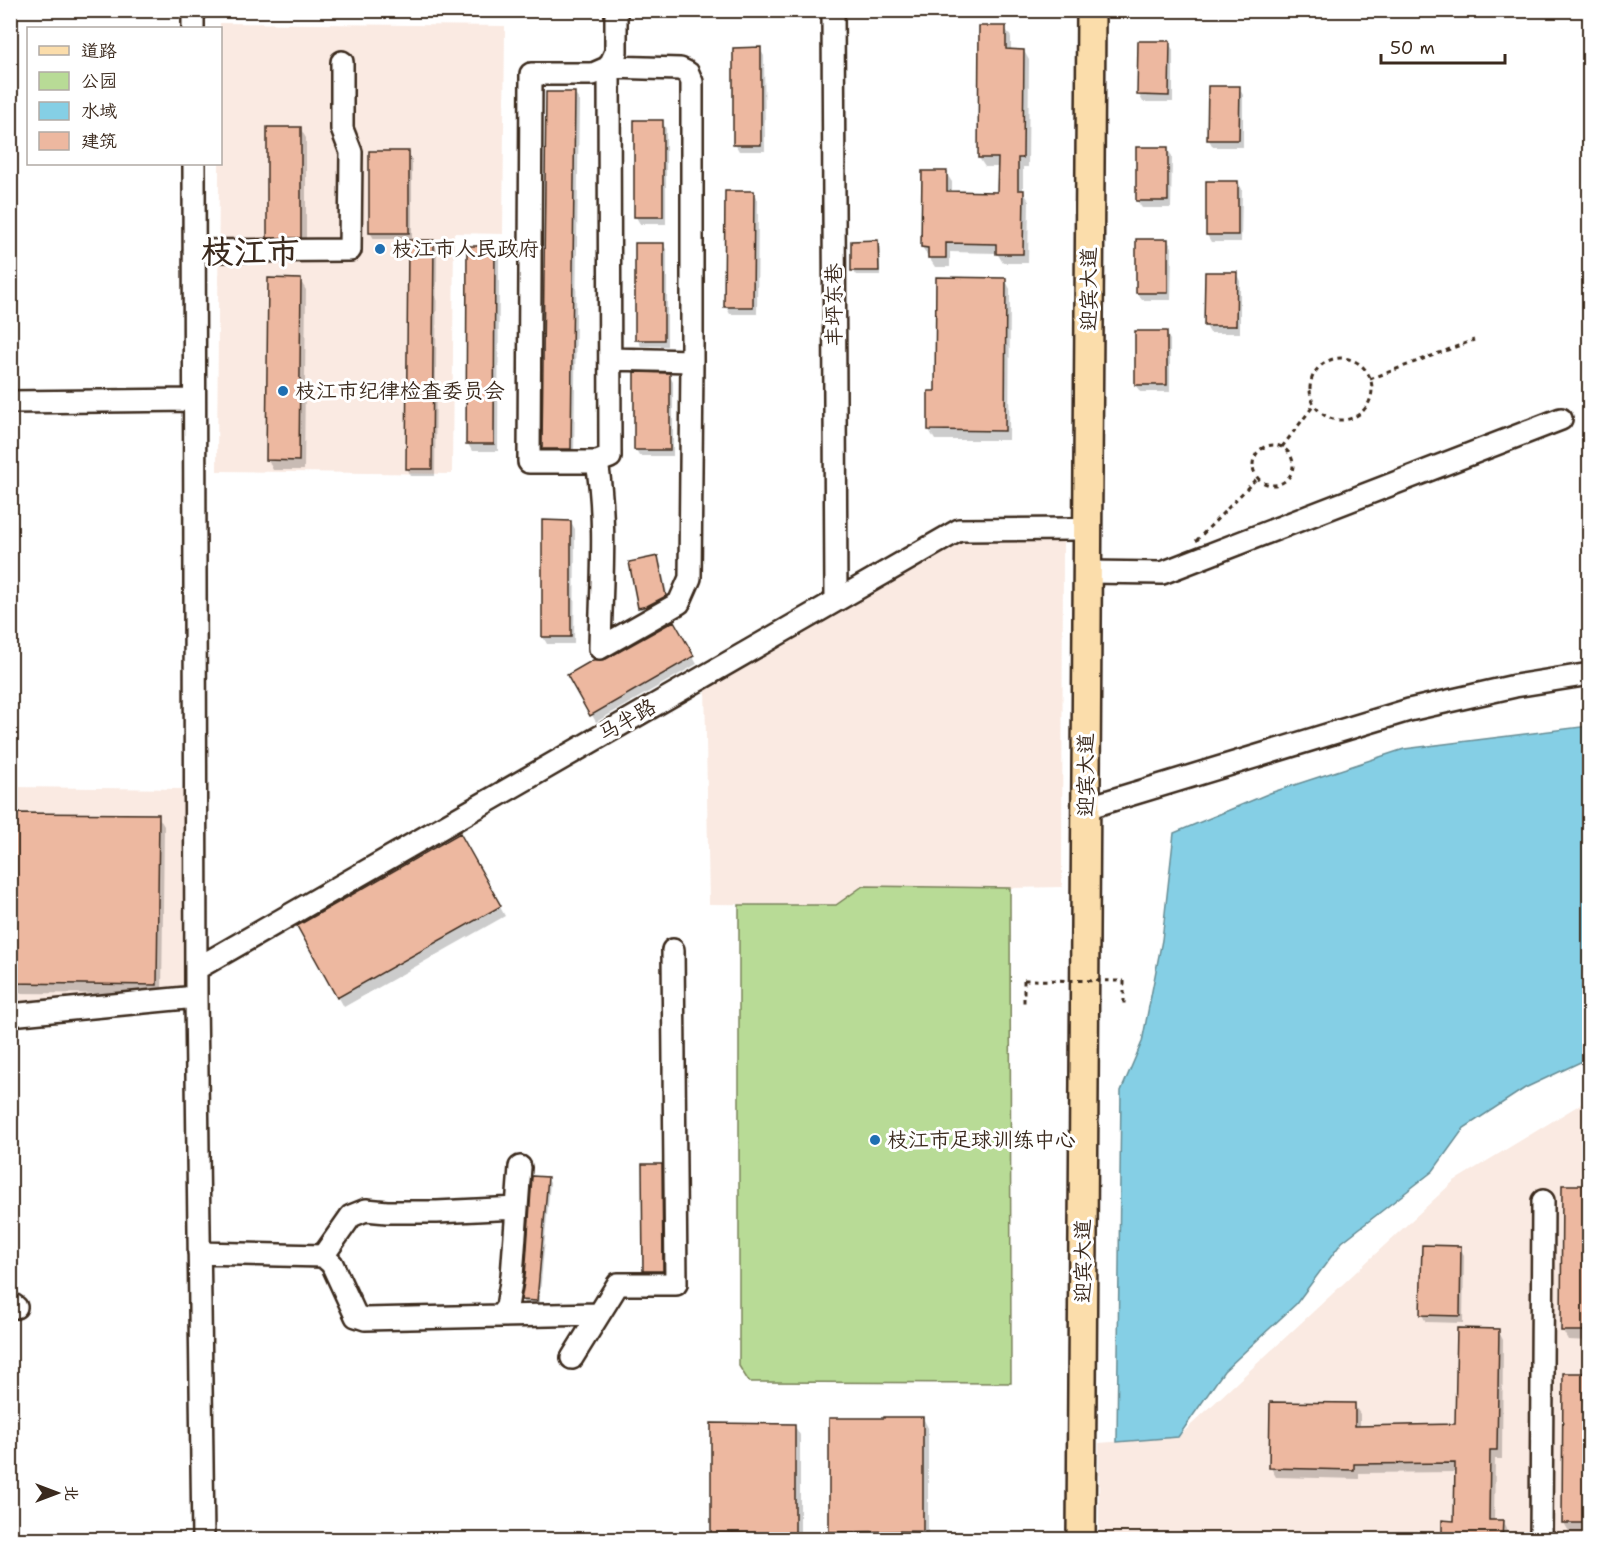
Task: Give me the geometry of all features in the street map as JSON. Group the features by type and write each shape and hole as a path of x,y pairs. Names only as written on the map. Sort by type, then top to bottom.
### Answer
{"main road":[{"name":"迎宾大道","path":"1068,1539 1077,10"},
{"name":"迎宾大道","path":"1081,1539 1091,10"}],"street":[{"path":"193,10 193,27"},
{"path":"597,462 602,532 600,648 679,603 690,578 692,82 688,73 680,69 609,67 593,74 531,74 529,462 597,462 610,457 609,67 616,52 616,10"},
{"name":"丰坪东巷","path":"833,10 836,598"},
{"path":"194,251 350,250 351,152 342,129 342,62"},
{"path":"194,165 196,997 203,1539"},
{"path":"610,359 692,361"},
{"path":"10,402 194,400"},
{"path":"1088,572 1162,573 1560,419"},
{"name":"马半路","path":"196,969 836,598 958,530 1074,529"},
{"path":"1086,808 1409,710 1515,686 1590,674"},
{"path":"572,1358 618,1284 676,1284 673,950"},
{"path":"10,1015 196,997"},
{"path":"500,1316 507,1306 512,1276 520,1167"},
{"path":"1541,1539 1543,1200"},
{"path":"323,1256 351,1216 366,1210 437,1212 517,1208"},
{"path":"199,1253 323,1256 332,1264 356,1316 365,1319 599,1314"}],"path":[{"path":"1370,379 1474,340"},
{"path":"1344,357 1362,366 1370,379 1372,394 1362,412 1352,418 1331,419 1321,414 1314,405 1310,395 1312,376 1325,361 1344,357"},
{"path":"1282,447 1314,405"},
{"path":"1269,446 1282,447 1292,457 1294,464 1291,476 1287,481 1275,486 1262,482 1257,478 1253,466 1257,453 1269,446"},
{"path":"1185,564 1197,538 1257,478"},
{"path":"1024,1006 1024,980 1124,981 1124,1008"}],"shaded area":[{"path":"220,23 505,26 503,234 454,233 452,474 217,471 219,165 222,165 222,27 220,27"},
{"path":"963,539 1063,539 1062,887 863,886 836,905 709,904 705,683"},
{"path":"11,787 184,789 186,1009 11,1023"},
{"path":"1589,1099 1589,1539 1099,1540 1099,1443 1178,1437 1454,1181"}],"green space":[{"name":"枝江市足球训练中心","path":"863,886 1010,888 1011,1383 749,1382 739,1366 739,905 836,905"}],"water":[{"path":"1589,726 1589,1058 1525,1088 1464,1128 1433,1171 1342,1242 1296,1304 1224,1371 1178,1437 1117,1442 1121,1091 1142,1042 1162,940 1174,833 1270,793 1404,749"}],"building":[{"path":"979,26 1006,26 1006,49 1024,50 1023,158 1018,158 1018,190 1024,190 1023,254 996,254 996,244 946,243 946,258 928,258 928,248 921,247 922,171 947,171 947,191 997,192 998,158 978,158"},
{"path":"1138,41 1170,41 1169,96 1137,95"},
{"path":"761,47 761,145 733,145 733,48"},
{"path":"1208,86 1240,86 1239,140 1207,140"},
{"path":"546,92 575,92 571,449 542,449"},
{"path":"634,120 663,120 663,217 634,217"},
{"path":"267,127 301,127 301,238 267,238"},
{"path":"1136,147 1168,147 1168,201 1136,201"},
{"path":"369,151 409,151 409,233 369,233"},
{"path":"1206,181 1238,181 1238,235 1206,235"},
{"path":"725,191 754,191 753,307 724,307"},
{"path":"1136,239 1168,239 1168,293 1136,293"},
{"path":"408,240 434,240 432,469 406,469"},
{"path":"878,240 879,271 851,271 851,241"},
{"path":"635,243 664,243 664,340 635,340"},
{"path":"467,246 495,246 494,444 466,444"},
{"path":"1205,272 1237,272 1236,326 1204,326"},
{"path":"936,277 1006,278 1005,431 928,430 928,391 935,391"},
{"name":"枝江市纪律检查委员会","path":"268,278 301,279 299,461 266,460"},
{"path":"1135,331 1167,331 1167,385 1135,385"},
{"path":"634,372 670,373 670,450 634,450"},
{"path":"542,520 571,521 571,637 542,637"},
{"path":"658,556 666,596 638,608 629,562"},
{"path":"674,621 694,656 590,716 567,675 593,660 606,659"},
{"path":"10,813 159,814 157,985 10,983"},
{"path":"460,833 501,906 337,998 297,926"},
{"path":"642,1164 662,1164 663,1271 643,1271"},
{"path":"532,1176 548,1177 537,1301 521,1300 525,1277"},
{"path":"1562,1185 1590,1185 1590,1331 1561,1331"},
{"path":"1422,1245 1461,1246 1460,1316 1420,1315"},
{"path":"1457,1328 1499,1329 1497,1450 1490,1450 1489,1520 1503,1520 1502,1539 1442,1539 1442,1520 1454,1521 1455,1463 1354,1464 1354,1470 1269,1468 1270,1402 1355,1403 1355,1426 1455,1424"},
{"path":"1563,1373 1590,1373 1590,1523 1562,1523"},
{"path":"923,1417 923,1531 829,1532 829,1418"},
{"path":"711,1423 795,1424 795,1534 711,1533"}],"place":[{"name":"枝江市人民政府","path":"380,249"},
{"name":"枝江市纪律检查委员会","path":"283,391"},
{"name":"枝江市足球训练中心","path":"875,1140"}],"district":[{"name":"枝江市","path":"250,251"}]}
